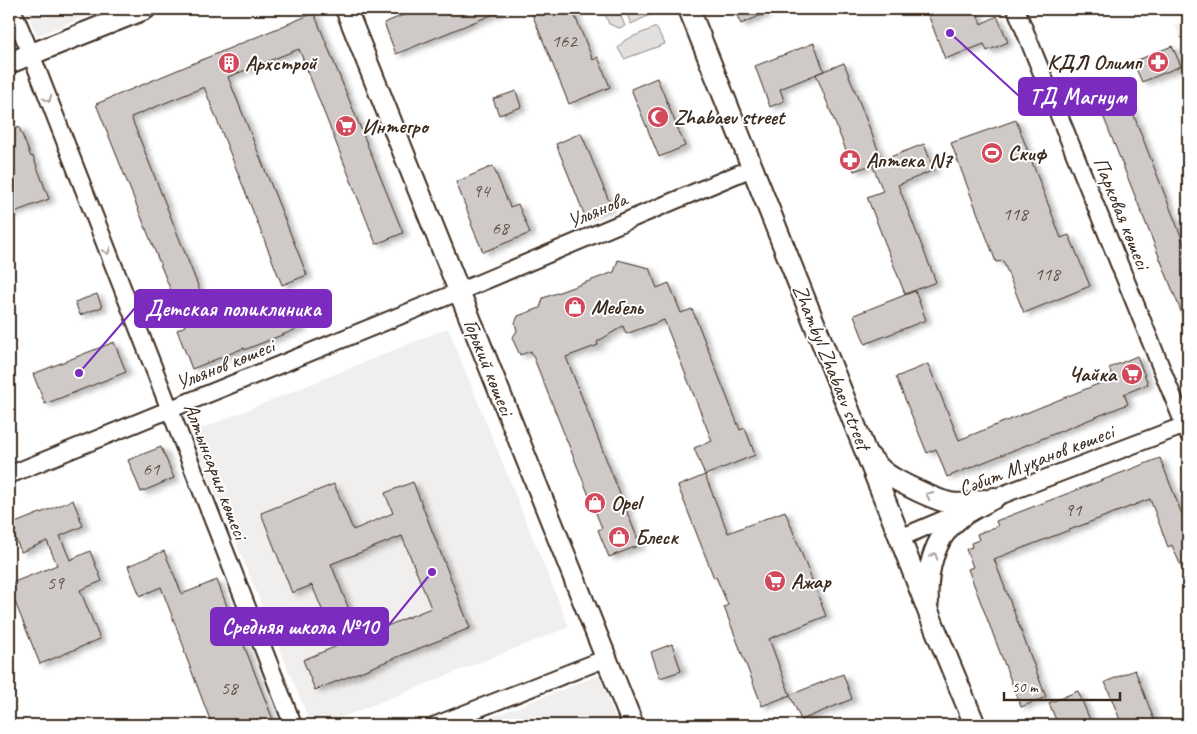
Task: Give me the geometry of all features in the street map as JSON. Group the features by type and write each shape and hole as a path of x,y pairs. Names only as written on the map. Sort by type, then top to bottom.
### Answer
{"main road":[{"path":"9,63 145,9"},
{"name":"Горький көшесі","path":"346,9 633,725"},
{"name":"Zhambyl Zhabaev street","path":"689,9 975,725"},
{"path":"865,450 877,465 892,478 938,499 962,504 994,498"},
{"path":"932,621 929,608 928,584 932,560 937,547 948,527 994,498"}],"street":[{"name":"Алтынсарин көшесі","path":"12,9 293,725"},
{"name":"Парковая көшесі","path":"1016,9 1187,428"},
{"name":"Ульянова","path":"458,292 752,168"},
{"name":"Ульянов көшесі","path":"9,475 458,292"},
{"name":"Сәбит Мұқанов көшесі","path":"900,538 994,498 1187,428"},
{"path":"436,725 606,658"}],"shaded area":[{"path":"26,9 104,9 37,36"},
{"path":"603,9 618,9 625,26 619,28 609,24"},
{"path":"625,9 653,9 654,13 631,24"},
{"path":"1188,19 1188,58 1175,25"},
{"path":"656,27 665,44 624,59 618,48 625,40"},
{"path":"448,328 569,627 323,725 311,725 191,433"},
{"path":"599,675 618,725 472,725"}],"building":[{"path":"418,9 506,9 396,54 384,23"},
{"path":"530,9 572,9 593,60 598,57 610,87 569,104"},
{"path":"734,9 775,9 741,24"},
{"path":"926,9 975,9 981,24 997,16 1008,42 987,51 984,44 945,59"},
{"path":"314,13 403,233 376,244 299,49 228,77 307,275 282,285 204,87 131,117 210,316 216,314 219,320 259,304 267,314 293,304 302,327 192,369 177,330 185,326 96,104"},
{"path":"814,43 824,71 780,89 784,101 770,107 755,66"},
{"path":"1172,46 1181,66 1142,82 1133,62"},
{"name":"Zhabaev street","path":"844,63 882,160 924,144 934,170 898,185 936,282 905,294 867,197 883,191 872,165 854,171 816,74"},
{"name":"Zhabaev street","path":"657,78 685,146 659,157 631,89"},
{"path":"516,91 521,107 499,115 493,99"},
{"path":"1125,93 1188,254 1188,329 1098,103"},
{"path":"1016,120 1061,238 1069,235 1090,286 1024,313 1003,261 996,262 951,143"},
{"path":"19,127 31,157 33,156 49,199 9,214 9,132"},
{"path":"581,133 611,206 585,216 556,144"},
{"path":"493,166 510,207 518,204 530,233 483,252 456,182"},
{"path":"618,260 649,268 657,288 669,283 681,313 692,309 740,430 745,428 755,455 705,475 694,448 712,441 664,320 626,334 623,326 597,342 598,345 566,357 640,545 609,557 598,530 602,528 531,351 520,355 512,338 517,331 515,323 518,316 540,308 543,298 614,272"},
{"path":"915,291 926,320 865,344 854,315"},
{"path":"97,294 102,307 80,315 75,302"},
{"path":"114,342 126,372 45,404 33,374"},
{"path":"1137,356 1148,384 1124,394 1128,404 947,477 936,449 927,453 896,377 928,364 959,440 1113,378 1109,368"},
{"path":"161,447 174,478 141,492 128,460"},
{"path":"1160,458 1188,530 1188,583 1172,545 1168,547 1150,499 994,559 1046,697 1021,707 968,569 973,567 966,549 972,547 971,543 979,540 977,534 998,526 996,521"},
{"path":"705,475 728,533 785,511 826,616 769,639 790,695 762,706 724,607 728,605 716,577 714,578 678,486"},
{"path":"413,482 470,628 315,690 303,660 337,646 312,585 292,593 261,513 334,484 353,530 393,513 385,493","holes":["402,536 431,608 360,637 331,564"]},
{"path":"73,500 83,526 60,536 70,560 90,551 102,581 80,590 100,639 40,664 9,584 57,565 47,541 21,552 10,525"},
{"path":"164,551 182,594 217,580 275,725 212,725 161,587 140,596 128,566"},
{"path":"672,644 681,671 660,678 651,652"},
{"path":"1135,670 1156,725 1122,725 1105,682"},
{"path":"843,674 852,699 801,720 790,695"},
{"path":"1078,691 1092,725 1058,725 1049,703"}],"place":[{"name":"ТД Магнум","path":"950,33"},
{"name":"КДЛ Олимп","path":"1158,62"},
{"name":"Архстрой","path":"229,63"},
{"name":"Zhabaev street","path":"658,117"},
{"name":"Интегро","path":"346,126"},
{"name":"Скиф","path":"992,153"},
{"name":"Аптека N7","path":"850,160"},
{"name":"Мебель","path":"575,307"},
{"name":"Детская поликлиника","path":"79,373"},
{"name":"Чайка","path":"1132,374"},
{"name":"Opel","path":"595,503"},
{"name":"Блеск","path":"619,537"},
{"name":"Средняя школа №10","path":"432,572"},
{"name":"Ажар","path":"775,581"}]}
